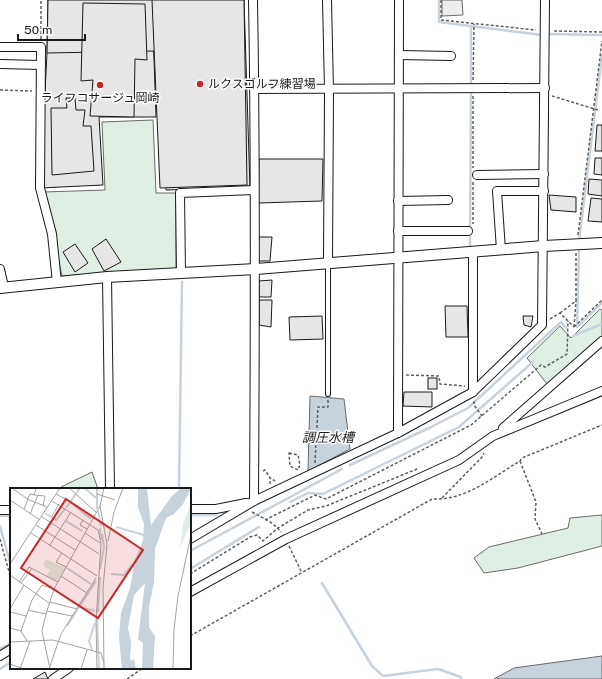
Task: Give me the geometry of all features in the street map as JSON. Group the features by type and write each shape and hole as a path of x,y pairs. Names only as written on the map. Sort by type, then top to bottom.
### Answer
{"street":[{"path":"253,0 256,269 254,501"},
{"path":"327,0 328,264"},
{"path":"398,433 399,0"},
{"path":"191,538 244,506 315,470 398,433 473,389 542,325 544,246 545,0"},
{"path":"0,47 41,47 40,188 52,234 57,283"},
{"path":"400,55 451,56"},
{"path":"0,64 41,65"},
{"path":"255,89 473,89 545,91"},
{"path":"477,175 544,174"},
{"path":"181,273 180,193 254,190"},
{"path":"501,250 497,191 544,191"},
{"path":"398,201 448,200"},
{"path":"398,231 468,231"},
{"path":"0,269 2,287 57,283 107,277 256,269 544,246 602,243"},
{"path":"473,252 473,389"},
{"path":"107,277 110,488"},
{"path":"191,591 286,539 458,460 518,417 538,396 562,378 602,341"},
{"path":"490,438 602,391"},
{"path":"191,509 216,509 254,501"},
{"path":"0,656 10,650"},
{"path":"53,679 68,669"}],"lane":[{"path":"328,264 328,394"}],"path":[{"path":"41,0 41,47"},
{"path":"441,0 441,20 545,31 602,32"},
{"path":"473,89 474,24"},
{"path":"574,327 577,244 602,41"},
{"path":"0,90 40,91"},
{"path":"545,91 598,110"},
{"path":"574,327 602,300"},
{"path":"542,325 576,302"},
{"path":"560,313 574,327"},
{"path":"265,520 315,495 326,499 471,425 541,365 545,367 567,354 568,321"},
{"path":"398,374 440,376 440,384 473,389"},
{"path":"315,470 318,407 328,407 328,394"},
{"path":"474,405 482,416"},
{"path":"191,635 432,499 440,499 466,493 520,461 522,458 602,425"},
{"path":"440,499 482,457 490,438"},
{"path":"289,453 298,455 300,465 298,470 294,467 290,466 289,453"},
{"path":"520,461 536,502 535,519 542,534"},
{"path":"191,573 240,542 257,535 263,540 278,528 308,510 326,506 423,466"},
{"path":"262,472 265,470 270,478 270,485 265,486"},
{"path":"244,506 265,520 273,522 286,539 302,573"},
{"path":"0,539 10,575"},
{"path":"127,679 142,669"}],"green space":[{"path":"153,120 156,193 176,193 176,269 62,276 44,192 105,190 102,122"},
{"path":"600,309 602,310 602,338 560,376 547,384 527,358 560,326 571,338"},
{"path":"92,472 98,488 61,488"},
{"path":"602,515 602,546 518,568 484,573 474,558 489,547 568,528 570,518"}],"shaded area":[{"path":"442,0 462,0 463,15 442,16"}],"water":[{"name":"調圧水槽","path":"310,396 344,399 350,449 308,471"},
{"path":"602,656 602,679 494,679 514,668"}],"building":[{"name":"ライフコサージュ岡崎","path":"48,0 152,0 156,117 99,117 103,185 40,188 47,53"},
{"name":"ルクスゴルフ練習場","path":"48,0 244,0 250,188 166,190 154,51 47,53"},
{"name":"ルクスゴルフ練習場","path":"152,0 244,0 247,185 160,188"},
{"path":"83,3 145,4 147,60 135,59 134,117 90,116 93,80 81,81"},
{"path":"66,98 75,98 76,110 85,110 83,126 91,126 94,171 52,175 51,108 67,108"},
{"path":"597,125 602,125 602,151 595,151"},
{"path":"595,158 602,158 602,175 594,174"},
{"path":"259,159 323,159 322,201 258,203"},
{"path":"589,179 602,180 602,196 588,194"},
{"path":"549,195 576,197 576,212 551,210"},
{"path":"591,198 602,199 602,222 588,221"},
{"path":"258,237 272,237 270,261 258,261"},
{"path":"106,239 121,262 104,271 92,249"},
{"path":"75,244 88,263 75,272 63,252"},
{"path":"272,280 271,297 259,297 259,281"},
{"path":"259,300 272,300 271,327 259,325"},
{"path":"445,306 467,306 468,337 446,337"},
{"path":"322,316 323,339 290,340 289,317"},
{"path":"523,316 533,316 531,327 524,325"},
{"path":"428,378 437,378 437,389 428,389"},
{"path":"404,392 432,392 432,407 403,406"},
{"path":"45,672 48,679 33,679"}],"waterway":[{"path":"439,0 439,22 542,35"},
{"path":"471,26 471,86"},
{"path":"548,34 602,35"},
{"path":"579,241 602,55"},
{"path":"470,248 471,91"},
{"path":"577,327 579,246"},
{"path":"179,488 182,282"},
{"path":"577,327 602,303"},
{"path":"350,465 468,408 561,322 566,328"},
{"path":"573,336 602,324"},
{"path":"290,502 308,493 323,494 459,427 533,362"},
{"path":"191,550 342,469"},
{"path":"191,515 216,515"},
{"path":"0,516 10,516"},
{"path":"0,526 10,562"},
{"path":"191,568 259,527"},
{"path":"322,583 372,666 383,676 438,669 461,677 461,679"},
{"path":"0,649 10,644"},
{"path":"0,669 10,663"}],"place":[{"name":"ルクスゴルフ練習場","path":"200,84"},
{"name":"ライフコサージュ岡崎","path":"100,85"}]}
